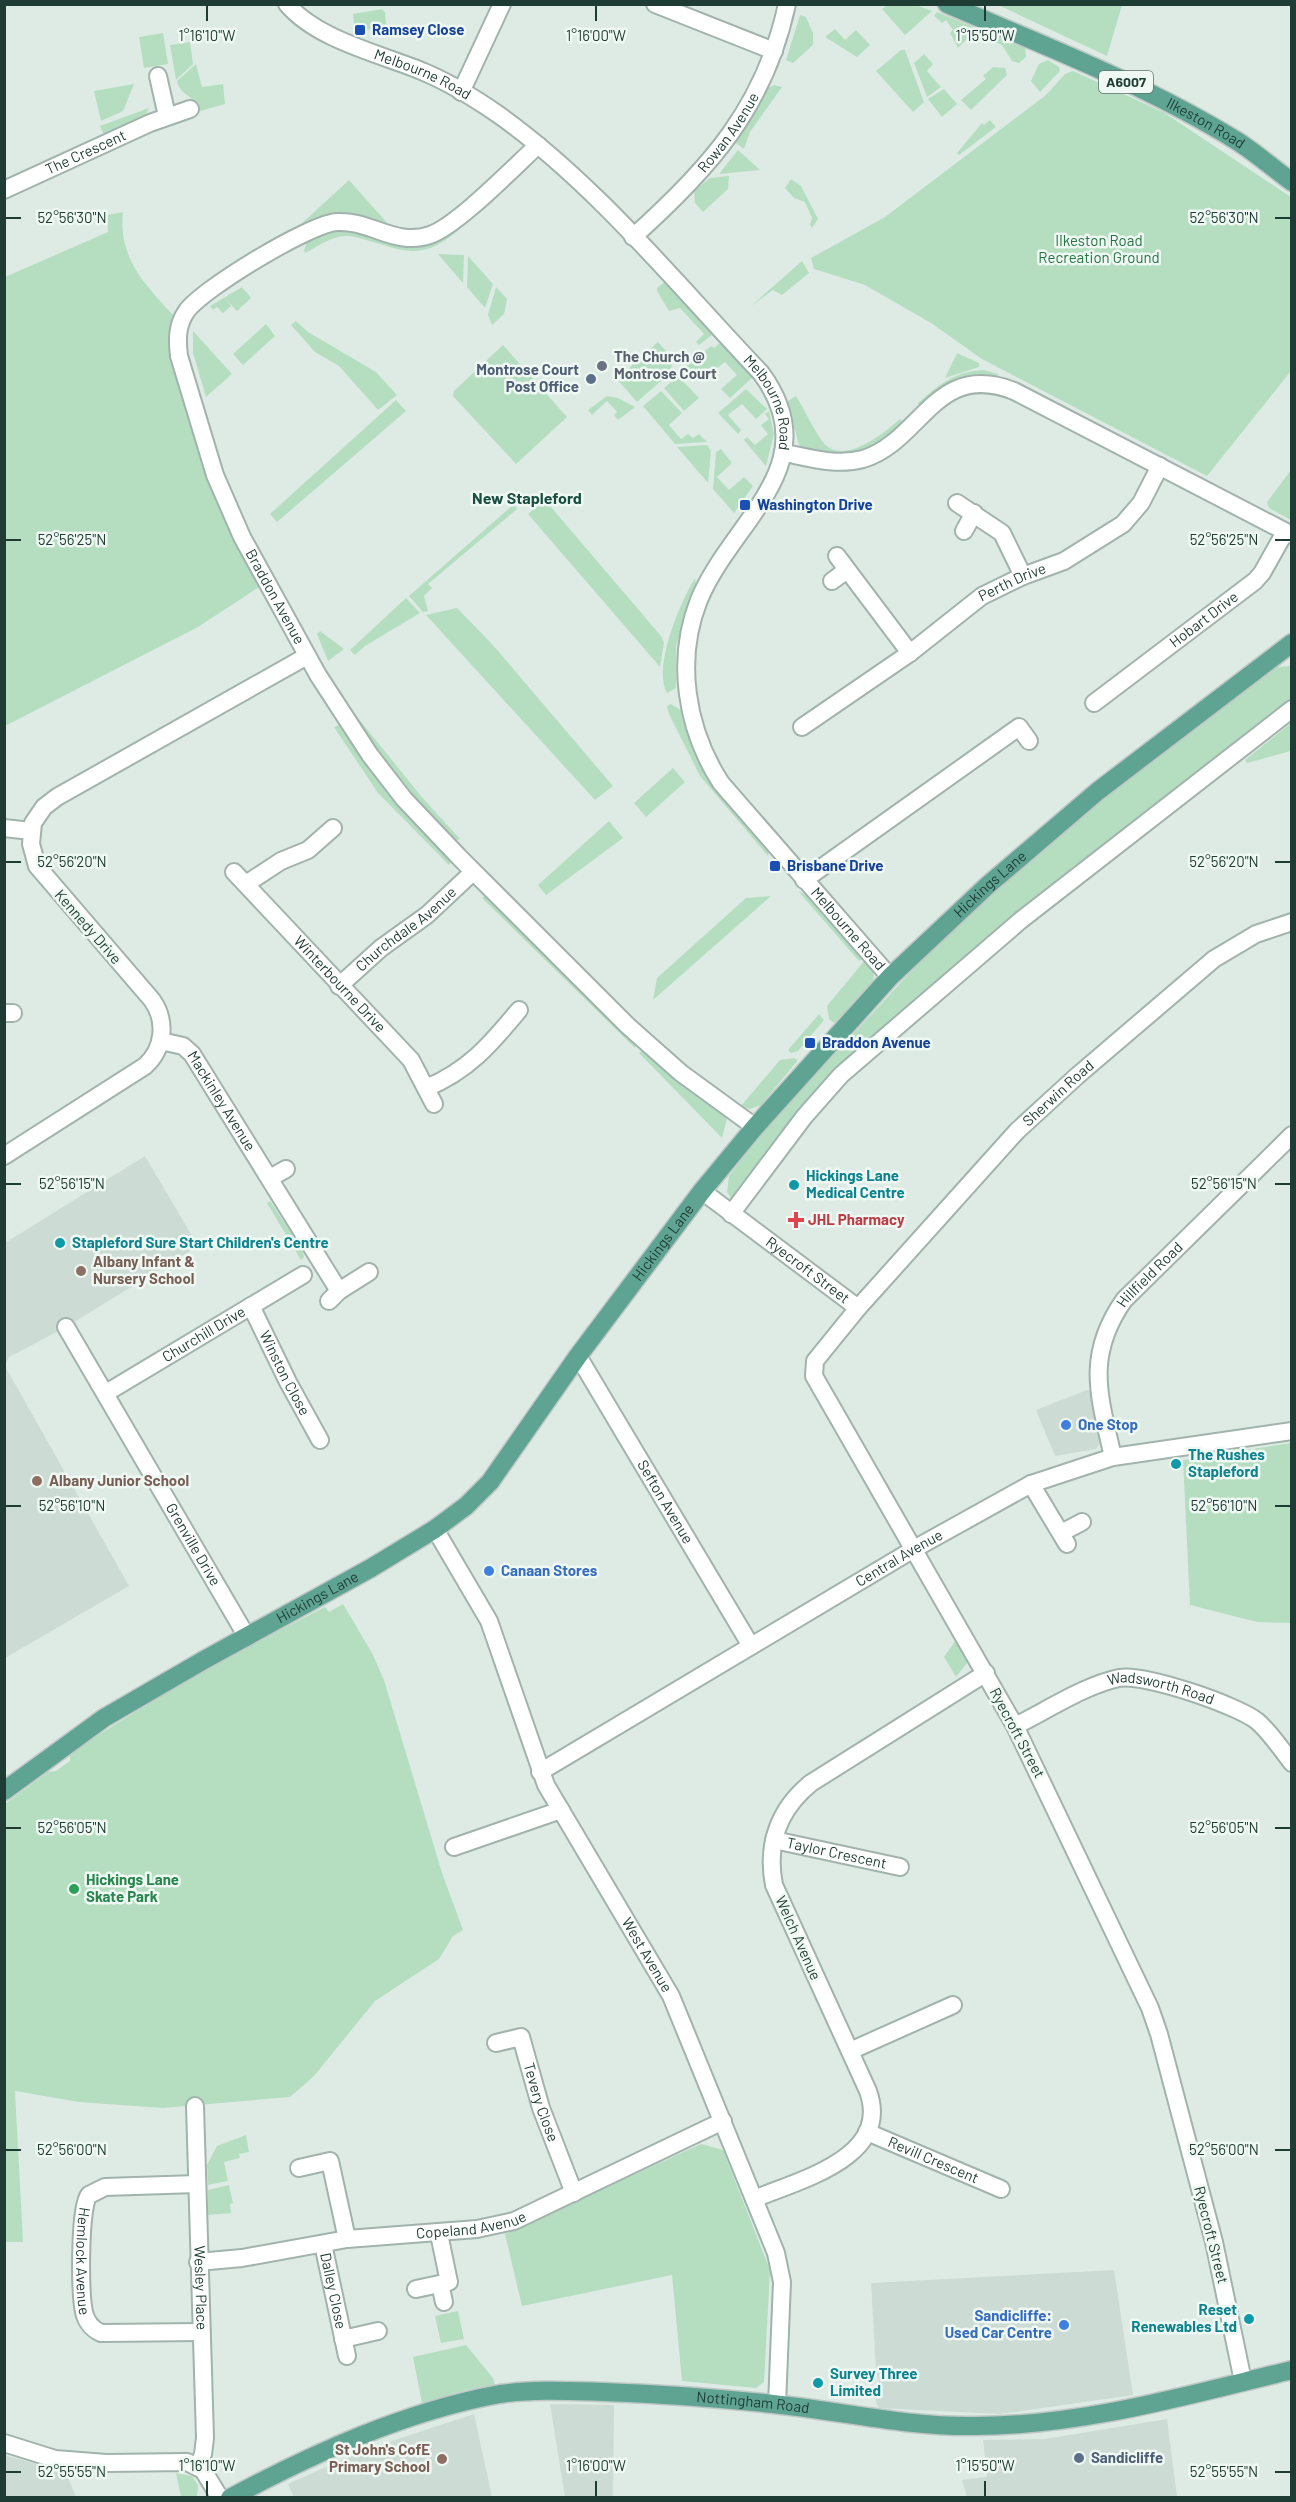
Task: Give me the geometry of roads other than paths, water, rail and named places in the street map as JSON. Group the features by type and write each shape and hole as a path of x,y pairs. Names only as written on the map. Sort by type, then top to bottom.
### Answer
{"main road":[{"name":"Ilkeston Road","path":"947,4 1180,108 1239,142 1292,182"},
{"name":"Hickings Lane","path":"4,1791 104,1718 323,1596 435,1529 466,1506 490,1482 578,1356 702,1191 755,1127 891,977 988,885 1098,791 1290,647"},
{"name":"Nottingham Road","path":"230,2498 281,2470 375,2432 455,2405 499,2395 539,2391 619,2392 777,2405 942,2425 1003,2426 1060,2421 1292,2370"}],"street":[{"name":"Melbourne Road","path":"287,4 322,32 427,73 461,92 497,114 538,145 633,237 766,379 779,400 784,417 785,453 771,487 699,600 690,630 686,672 688,696 696,734 713,770 804,880 891,977"},
{"path":"461,92 502,4"},
{"path":"655,4 669,20 774,51"},
{"name":"Rowan Avenue","path":"633,237 679,195 728,140 756,92 774,51 787,4"},
{"path":"158,76 167,116"},
{"name":"The Crescent","path":"4,190 167,116 190,109"},
{"name":"Braddon Avenue","path":"538,145 440,231 424,237 405,239 346,222 321,225 204,294 187,311 181,321 178,337 179,356 215,475 256,565 347,721 391,781 473,872 648,1045 681,1073 755,1127"},
{"path":"785,453 835,462 862,459 884,448 941,397 963,387 987,384 1014,392 1288,534"},
{"name":"Perth Drive","path":"802,727 847,685 910,653 975,601 1023,576 1064,561 1123,524 1141,503 1160,466"},
{"path":"957,502 1002,533 1023,576"},
{"path":"964,531 974,513"},
{"name":"Hobart Drive","path":"1094,703 1103,686 1255,581 1263,573 1288,534"},
{"path":"837,556 910,653"},
{"path":"832,581 848,570"},
{"path":"4,828 31,831 39,813 57,797 307,656"},
{"path":"731,1214 804,1117 841,1075 961,969 1063,886 1292,709"},
{"path":"804,880 1019,727 1029,741"},
{"name":"Winterbourne Drive","path":"333,828 308,850 240,878 339,986 411,1060 434,1104"},
{"name":"Kennedy Drive","path":"31,831 32,851 40,872 159,1009 161,1041"},
{"name":"Churchdale Avenue","path":"339,986 381,948 428,915 473,872"},
{"name":"Sherwin Road","path":"858,1308 1017,1131 1077,1076 1214,959 1256,934 1292,922"},
{"path":"426,1088 452,1078 487,1047 498,1023 519,1010"},
{"path":"4,1156 145,1066 155,1054 161,1041"},
{"name":"Mackinley Avenue","path":"161,1041 183,1046 192,1054 270,1178 334,1296 369,1272"},
{"name":"Hillfield Road","path":"1113,1457 1096,1378 1099,1353 1110,1320 1124,1300 1292,1135"},
{"path":"270,1178 286,1169"},
{"name":"Ryecroft Street","path":"702,1191 858,1308 815,1361 814,1376 1015,1726 1093,1887 1159,2034 1214,2242 1244,2381"},
{"name":"Churchill Drive","path":"106,1393 303,1275"},
{"name":"Winston Close","path":"251,1306 282,1372 320,1440"},
{"name":"Grenville Drive","path":"66,1327 247,1637"},
{"name":"Sefton Avenue","path":"578,1356 751,1646"},
{"name":"Central Avenue","path":"540,1772 914,1549 1031,1484 1113,1457 1292,1431"},
{"path":"1031,1484 1064,1538 1082,1522"},
{"name":"West Avenue","path":"435,1529 489,1621 540,1772 671,1996 754,2199 780,2268 777,2405"},
{"name":"Welch Avenue","path":"867,2132 870,2097 780,1902 770,1867 778,1823 791,1802 811,1783 986,1673"},
{"name":"Wadsworth Road","path":"1015,1726 1104,1682 1126,1677 1195,1693 1243,1712 1257,1721 1292,1763"},
{"path":"454,1847 561,1810"},
{"name":"Taylor Crescent","path":"774,1840 900,1867"},
{"path":"850,2051 952,2005"},
{"name":"Tevery Close","path":"495,2043 521,2037 541,2108 574,2193"},
{"name":"Wesley Place","path":"195,2106 205,2446 198,2467"},
{"name":"Copeland Avenue","path":"198,2262 242,2258 347,2239 410,2233 439,2234 514,2221 723,2121"},
{"path":"754,2199 835,2165 857,2147 867,2132"},
{"name":"Revill Crescent","path":"867,2132 1001,2189"},
{"path":"299,2168 330,2162 347,2239"},
{"name":"Hemlock Avenue","path":"197,2184 105,2187 89,2195 81,2215 83,2311 91,2326 100,2333 201,2332"},
{"path":"416,2289 449,2282 439,2234"},
{"name":"Dalley Close","path":"323,2244 347,2356"},
{"path":"440,2284 444,2302"},
{"name":"Dalley Close","path":"343,2339 378,2331"},
{"path":"4,2443 55,2459 106,2463 172,2460 198,2467 212,2482 220,2498"}],"place":[{"name":"Ramsey Close","path":"360,30"},
{"name":"The Church @ Montrose Court","path":"602,366"},
{"name":"Montrose Court Post Office","path":"591,379"},
{"name":"Washington Drive","path":"745,505"},
{"name":"Brisbane Drive","path":"775,866"},
{"name":"Braddon Avenue","path":"810,1043"},
{"name":"Hickings Lane Medical Centre","path":"794,1185"},
{"name":"JHL Pharmacy","path":"796,1220"},
{"name":"Stapleford Sure Start Children's Centre","path":"60,1243"},
{"name":"Albany Infant & Nursery School","path":"81,1271"},
{"name":"One Stop","path":"1066,1425"},
{"name":"The Rushes Stapleford","path":"1176,1464"},
{"name":"Albany Junior School","path":"37,1481"},
{"name":"Canaan Stores","path":"489,1571"},
{"name":"Hickings Lane Skate Park","path":"74,1889"},
{"name":"Reset Renewables Ltd","path":"1249,2319"},
{"name":"Sandicliffe: Used Car Centre","path":"1064,2325"},
{"name":"Survey Three Limited","path":"818,2383"},
{"name":"Sandicliffe","path":"1079,2458"},
{"name":"St John's CofE Primary School","path":"442,2459"}],"district":[{"name":"New Stapleford","path":"527,498"}],"park label":[{"name":"Ilkeston Road Recreation Ground","path":"1099,250"}]}
